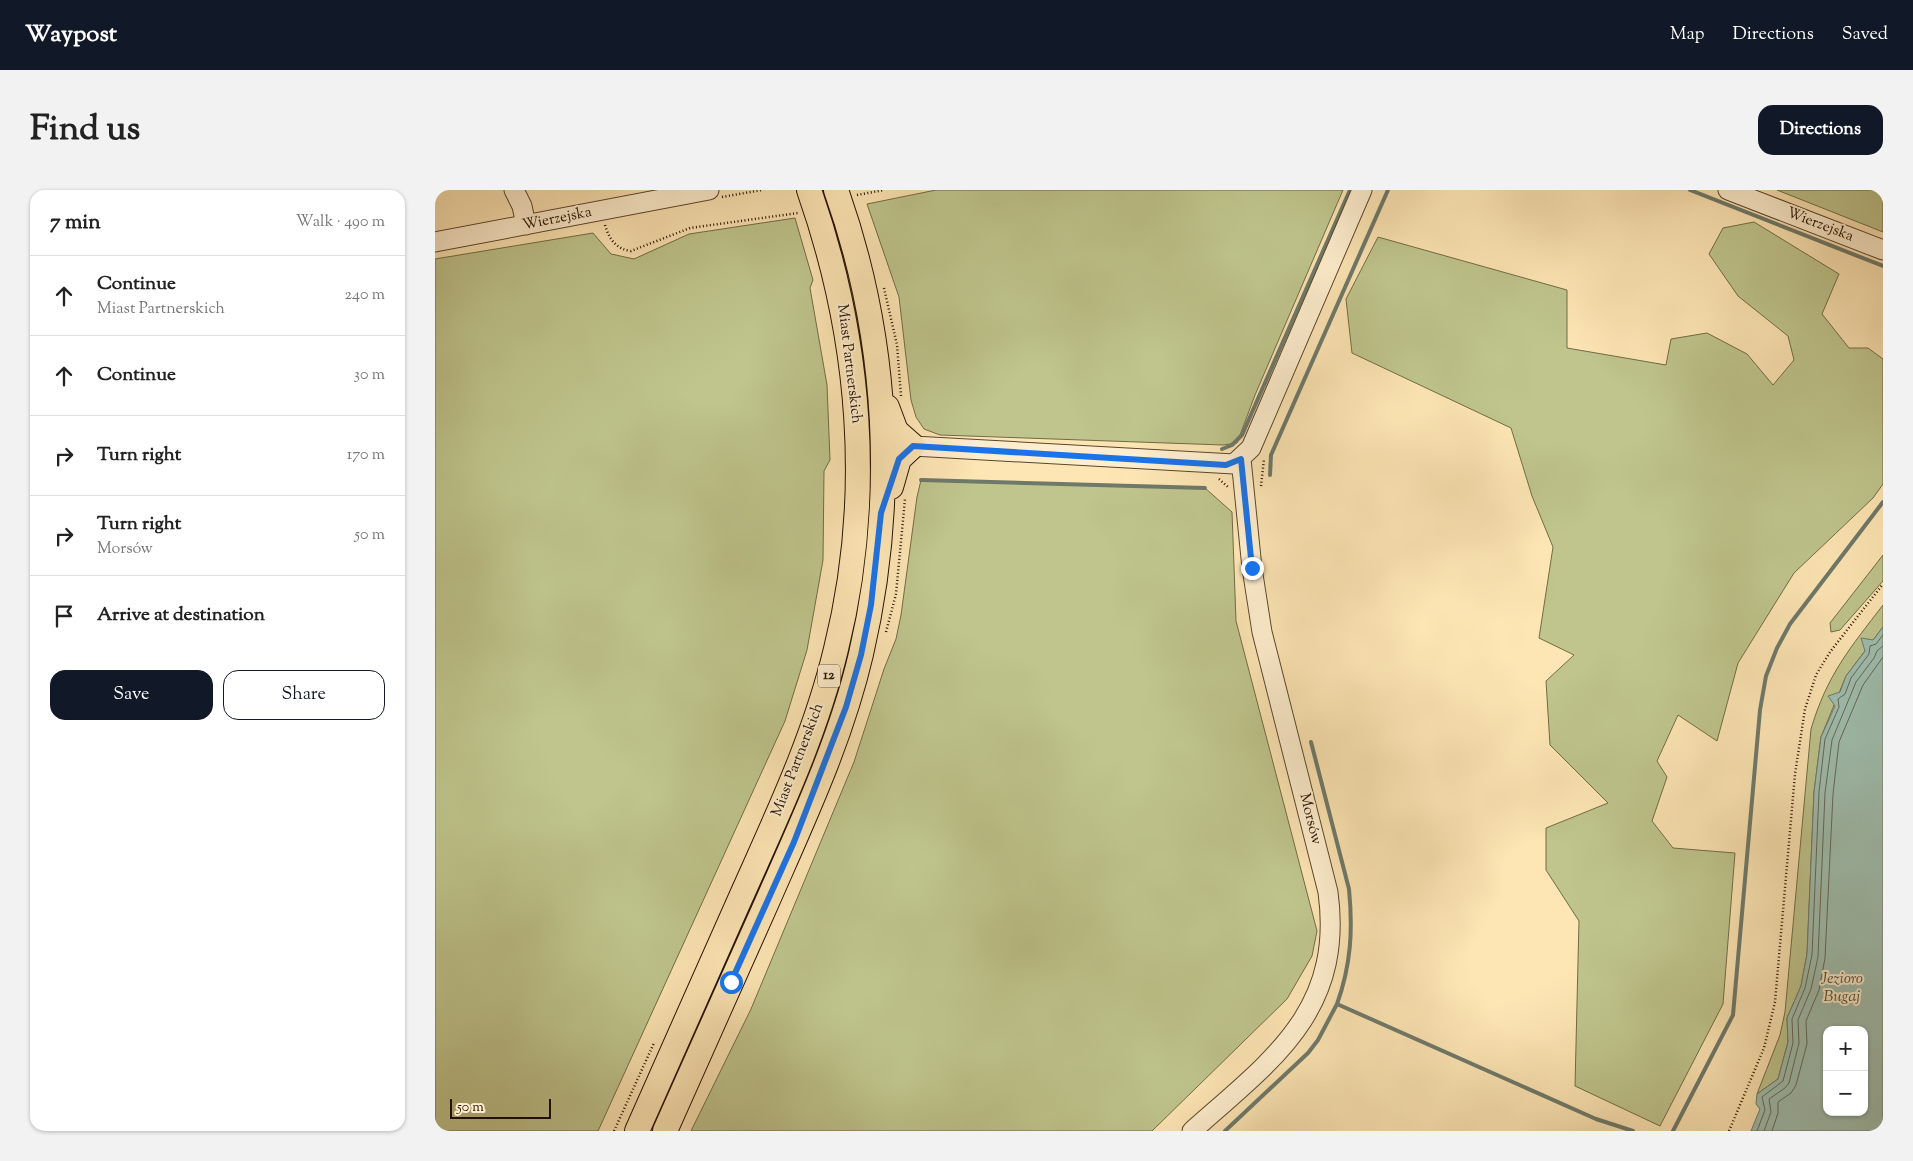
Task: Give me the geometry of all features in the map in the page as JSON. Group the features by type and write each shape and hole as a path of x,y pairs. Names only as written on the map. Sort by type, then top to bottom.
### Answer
{"main road":[{"name":"Miast Partnerskich","path":"637,1131 798,766 826,687 846,600 857,510 856,403 842,302 829,251 809,190"},
{"name":"Miast Partnerskich","path":"665,1131 794,842 837,735 854,682 866,631 875,575 884,456 891,396 866,292 846,193"},
{"path":"881,513 899,459 913,446 896,431 891,396"}],"street":[{"path":"515,190 522,206 526,225"},
{"name":"Wierzejska","path":"435,242 709,190"},
{"path":"913,446 1226,465 1241,459 1254,441 1362,190"},
{"name":"Wierzejska","path":"1728,190 1883,250"},
{"name":"Morsów","path":"1192,1131 1287,1043 1312,1007 1325,973 1331,930 1328,892 1261,632 1252,568 1241,459"}],"path":[{"path":"846,193 885,190"},
{"path":"603,218 613,243 621,249 631,251 697,226 745,222 799,212 802,222"},
{"path":"891,309 897,345 891,396"},
{"path":"1261,489 1264,458"},
{"path":"1729,1131 1764,1048 1775,1002 1795,774 1805,709 1816,675 1830,652 1883,584"},
{"path":"614,1131 655,1042"}],"green space":[{"path":"819,190 827,190 854,279 876,439 861,615 821,754 656,1131 646,1131 725,957 862,549"},
{"path":"936,190 1343,190 1255,395 1237,443 1223,445 940,435 924,429 916,417 911,400 899,297 867,204"},
{"path":"1777,190 1883,190 1883,232"},
{"path":"795,218 813,280 810,288 827,385 830,460 824,471 823,560 807,650 785,721 598,1131 435,1131 435,259 593,233 611,254 634,259 689,234"},
{"path":"1754,222 1839,274 1822,314 1849,348 1868,348 1883,359 1883,484 1873,498 1794,573 1738,663 1717,741 1678,715 1657,761 1667,777 1652,821 1673,848 1735,853 1723,1004 1660,1126 1575,1086 1579,921 1546,870 1546,828 1608,803 1550,745 1546,681 1574,655 1539,638 1553,547 1532,496 1511,428 1352,353 1346,299 1378,237 1567,290 1567,348 1666,365 1671,339 1707,333 1747,354 1773,385 1794,360 1788,336 1738,296 1709,254 1723,228"},
{"path":"921,480 1205,488 1232,512 1236,621 1317,931 1312,956 1287,999 1152,1131 691,1131 751,1009 854,762 884,669 896,639"},
{"path":"1883,555 1883,581 1840,630 1831,632 1830,623"},
{"path":"1883,605 1883,627 1846,676 1821,737 1814,792 1807,954 1801,986 1787,1018 1788,1042 1778,1079 1757,1094 1780,1035 1785,1012 1811,729 1817,710 1832,677"}],"water":[{"name":"Jezioro Bugaj","path":"1883,627 1883,1131 1751,1131 1760,1109 1756,1104 1757,1094 1778,1079 1788,1042 1787,1018 1801,986 1807,954 1814,792 1821,737 1835,706 1828,696 1840,692 1846,676 1865,651 1861,638 1873,640"}],"waterway":[{"path":"1222,449 1232,445 1242,435 1350,190"},
{"path":"1270,475 1271,455 1388,190"},
{"path":"1690,190 1883,266"},
{"path":"921,480 1205,488"},
{"path":"1673,1131 1733,1015 1760,710 1766,676 1777,648 1790,624 1883,502"},
{"path":"1311,742 1349,889 1350,947 1342,990 1337,1004"},
{"path":"1225,1131 1308,1053 1318,1040 1337,1004 1596,1119 1633,1131"}],"route":[{"path":"731,982 794,842 837,735 861,655 871,605 881,513 888,498 894,471 903,453 913,446 1226,465 1234,464 1241,459 1252,568"}]}
